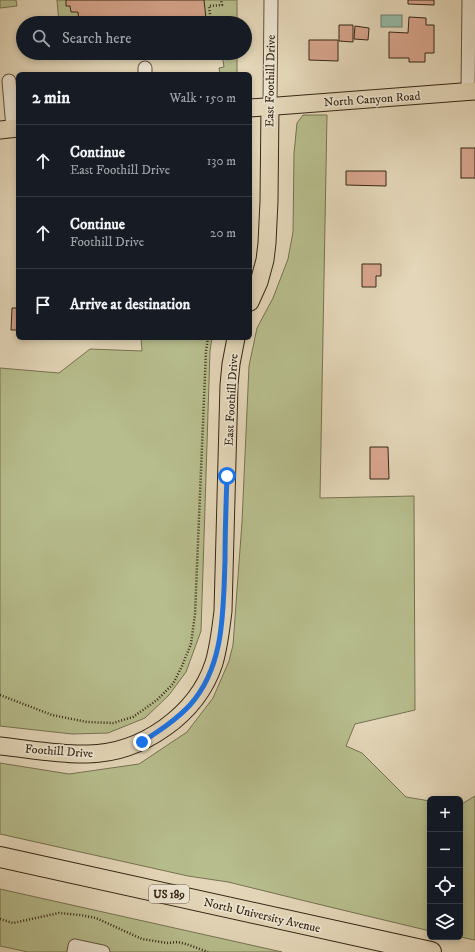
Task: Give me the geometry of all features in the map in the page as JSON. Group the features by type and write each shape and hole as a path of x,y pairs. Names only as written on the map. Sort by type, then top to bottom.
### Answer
{"highway":[{"name":"North University Avenue","path":"0,857 431,952"}],"main road":[{"name":"North Canyon Road","path":"252,108 471,91"},
{"name":"East Foothill Drive","path":"252,298 259,282 268,243 270,106"},
{"name":"East Foothill Drive","path":"179,715 190,704 203,686 214,663 218,646 223,611 229,385 236,340"},
{"name":"Foothill Drive","path":"0,746 73,754 109,752 142,742 161,730 179,715"}],"street":[{"name":"East Foothill Drive","path":"270,106 271,0"},
{"path":"469,0 471,91"},
{"path":"9,81 10,129"},
{"path":"74,949 103,952"}],"path":[{"path":"210,16 209,6 222,5 221,0"},
{"path":"0,695 52,715 87,722 113,723 133,717 157,700 173,684 191,644 195,614 205,359 208,340"},
{"path":"0,919 13,923 59,914 80,914 96,918 142,939 167,943 178,942 208,952"}],"shaded area":[{"path":"0,0 16,0 17,6 0,8"},
{"path":"57,0 237,0 237,16 58,16"},
{"path":"381,15 402,15 402,27 381,27"},
{"path":"223,60 237,60 237,72 220,72 219,68 224,67"},
{"path":"303,115 327,115 320,498 414,496 415,710 355,724 346,746 362,753 406,797 427,800 427,930 228,882 188,876 0,834 0,763 69,774 139,764 187,732 213,698 229,661 233,645 242,522 249,366 257,328 273,298 288,259 293,232 294,153 297,123"},
{"path":"141,340 212,340 210,351 201,631 186,672 169,695 145,718 108,733 72,734 0,726 0,368 59,373 90,349 142,351"},
{"path":"475,796 475,940 463,938 463,803"},
{"path":"0,889 282,952 28,952 0,946"}],"building":[{"path":"66,0 204,0 206,16 78,16 78,12 71,12 70,6 66,6"},
{"path":"408,0 434,0 434,5 408,4"},
{"path":"409,17 426,18 426,25 434,25 434,53 425,53 425,62 409,62 409,58 389,58 389,32 408,33"},
{"path":"339,25 353,25 353,42 339,41"},
{"path":"355,26 369,28 368,40 354,39"},
{"path":"309,40 338,40 338,61 309,60"},
{"path":"461,148 475,148 475,178 461,178"},
{"path":"346,171 386,171 386,186 346,185"},
{"path":"362,264 381,264 381,276 376,276 376,287 362,287"},
{"path":"12,308 16,308 16,330 11,330"},
{"path":"370,447 388,447 389,479 370,479"}],"route":[{"path":"142,742 161,730 190,704 203,686 214,663 223,611 227,476"}]}
